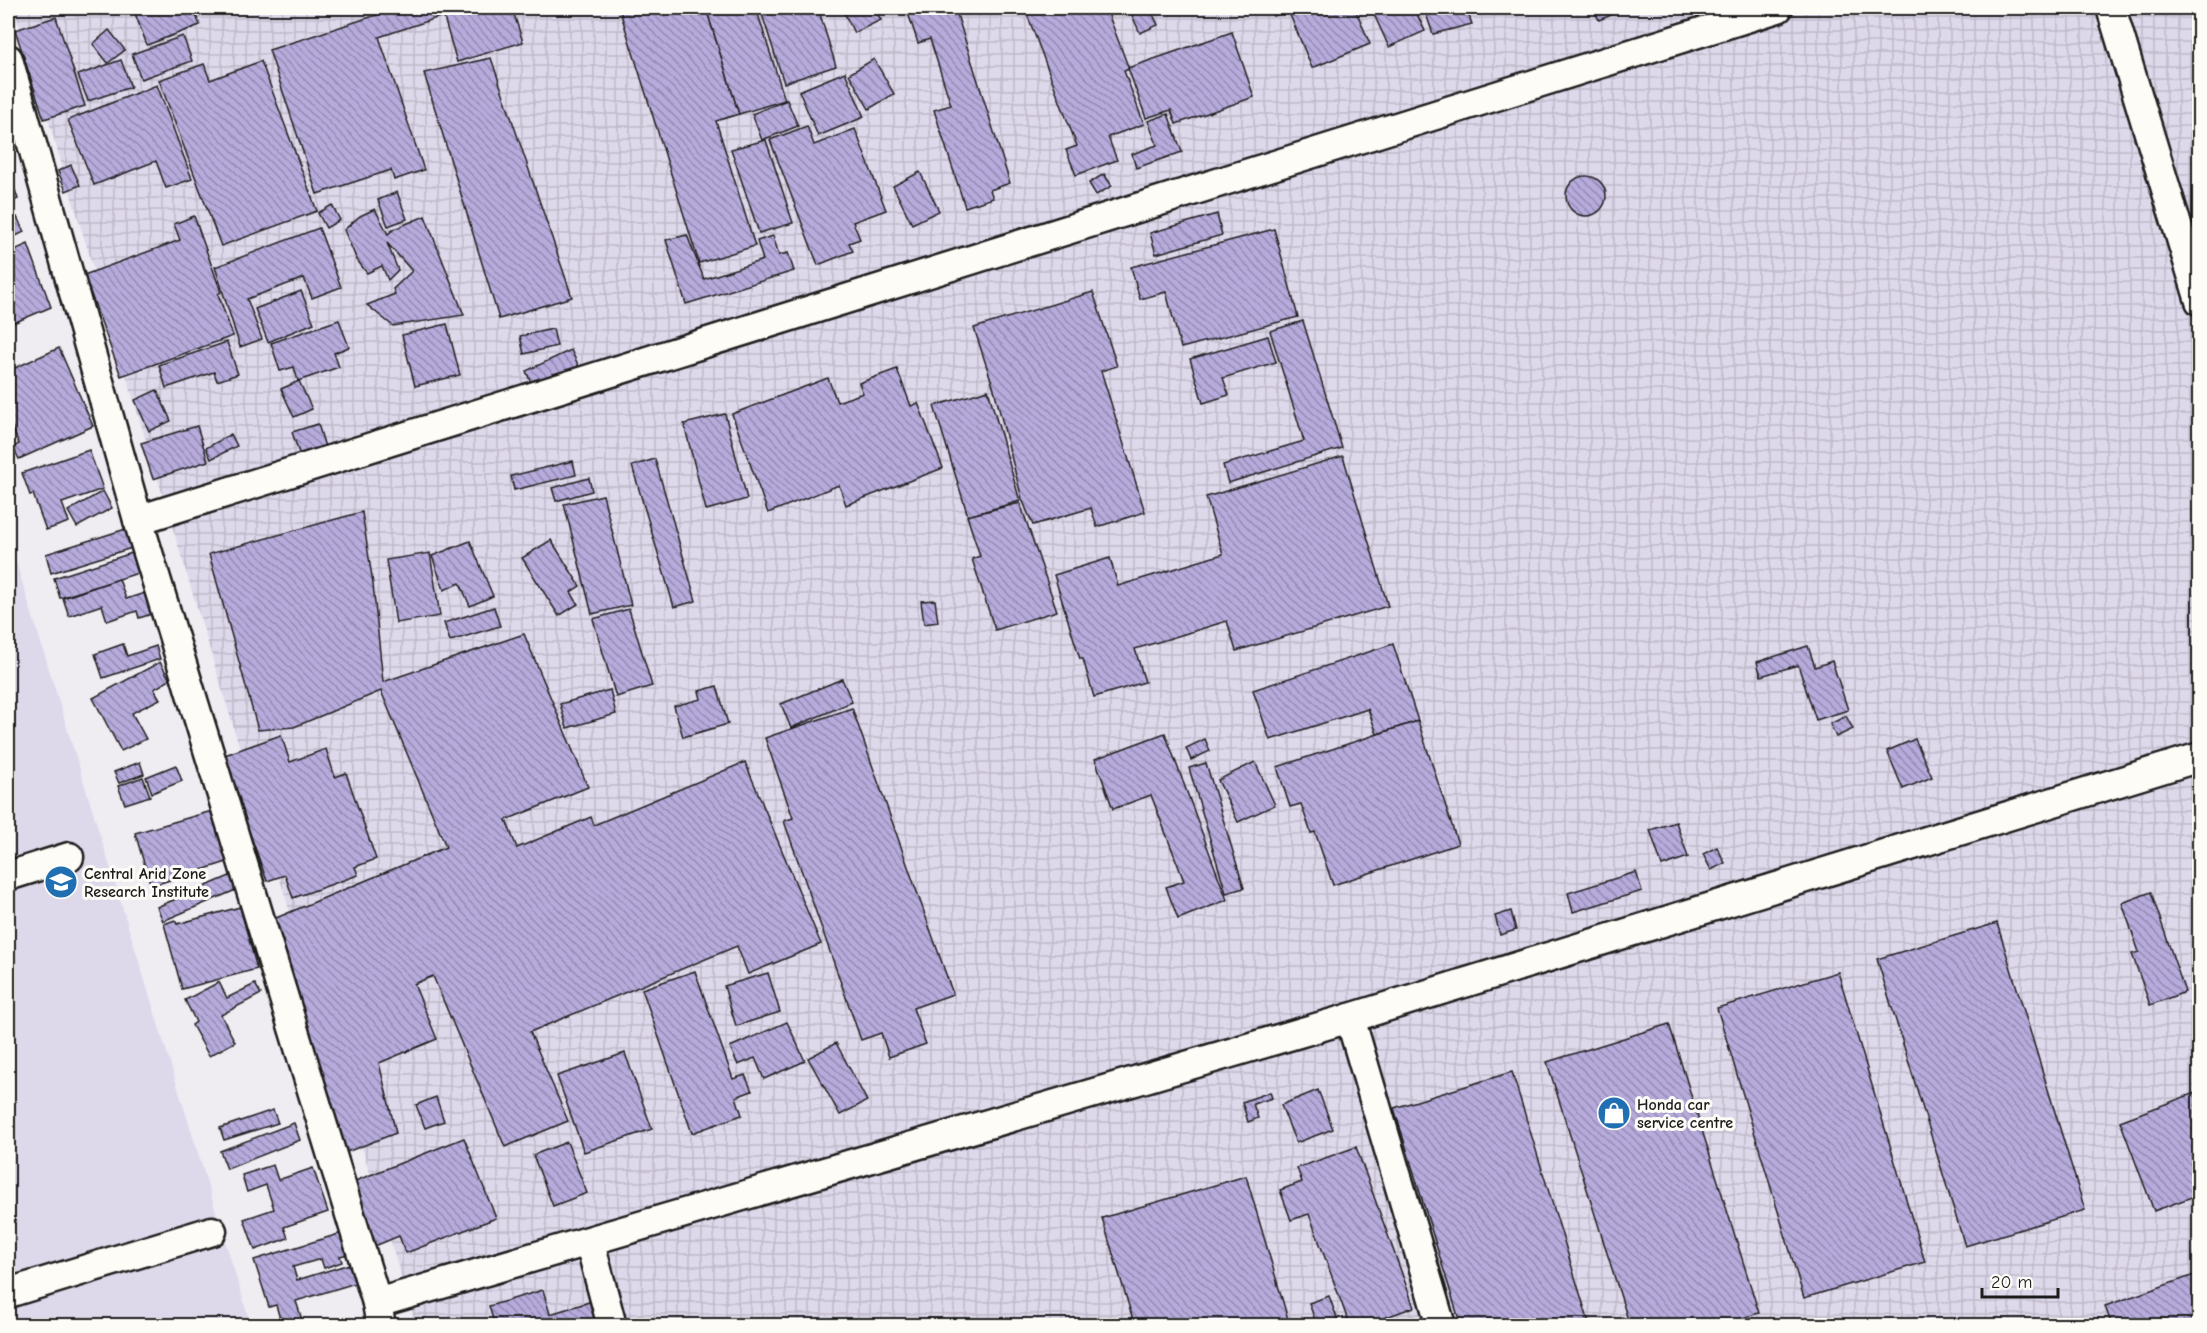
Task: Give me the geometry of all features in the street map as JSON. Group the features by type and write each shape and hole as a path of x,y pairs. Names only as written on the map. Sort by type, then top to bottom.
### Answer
{"street":[{"path":"138,520 1778,8"},
{"path":"2111,8 2199,301"},
{"path":"8,59 138,520 379,1314 590,1243 1350,1018 2199,757"},
{"path":"8,876 69,857"},
{"path":"1350,1018 1442,1326"},
{"path":"8,1293 212,1231"},
{"path":"590,1243 612,1326"}],"shaded area":[{"path":"14,8 2199,8 2199,1325 416,1325"},
{"name":"Central Arid Zone Research Institute","path":"8,536 221,1228 251,1325 8,1325"}],"building":[{"path":"133,8 193,8 200,25 147,45"},
{"path":"398,8 467,8 379,37 424,170 394,180 391,170 317,194 269,50"},
{"path":"477,8 512,8 523,42 457,62 444,18"},
{"path":"619,8 706,8 739,114 716,121 755,246 699,263"},
{"path":"706,8 756,8 785,100 739,114"},
{"path":"760,8 818,8 836,66 784,83"},
{"path":"842,8 874,8 881,20 854,33"},
{"path":"925,8 955,8 1010,183 990,190 993,198 965,207 934,110 951,105 930,39 918,43 908,13"},
{"path":"1106,8 1129,69 1124,71 1144,124 1108,137 1117,160 1076,175 1066,150 1077,146 1025,9"},
{"path":"1150,8 1158,25 1140,33 1131,13"},
{"path":"1270,8 1355,8 1370,44 1312,68 1288,10 1273,16"},
{"path":"1371,8 1414,8 1425,31 1389,47"},
{"path":"1424,8 1466,8 1472,24 1433,34"},
{"path":"1593,8 1628,8 1599,20"},
{"path":"56,17 85,106 44,119 15,30"},
{"path":"109,30 125,50 108,63 93,44"},
{"path":"1232,32 1254,97 1176,124 1171,110 1146,118 1128,68"},
{"path":"183,36 192,61 141,79 132,54"},
{"path":"491,58 572,297 499,319 424,73"},
{"path":"874,59 894,94 869,109 849,74"},
{"path":"121,60 131,87 88,101 78,75"},
{"path":"261,61 317,211 221,246 159,80 204,64 210,80"},
{"path":"845,72 864,117 818,136 799,91"},
{"path":"157,85 192,179 166,188 156,161 94,185 68,120"},
{"path":"787,100 798,126 762,140 752,114"},
{"path":"1168,114 1182,152 1136,168 1132,154 1157,145 1148,121"},
{"path":"807,126 814,145 855,129 886,210 853,222 860,239 849,243 853,251 818,265 770,140"},
{"path":"766,140 793,223 759,233 731,149"},
{"path":"71,165 80,185 66,191 58,171"},
{"path":"920,172 939,211 912,224 893,186"},
{"path":"1104,174 1112,186 1096,195 1089,183"},
{"path":"1586,176 1600,182 1606,196 1600,210 1586,216 1572,210 1566,196 1572,182"},
{"path":"12,181 18,199 8,203 8,183"},
{"path":"397,192 407,219 388,226 378,200"},
{"path":"332,205 340,220 326,228 318,213"},
{"path":"375,209 388,234 394,229 425,216 464,315 393,326 367,305 395,294 393,289 412,271 387,243 398,270 388,280 382,266 367,273 357,260 344,230 360,216"},
{"path":"1217,214 1222,235 1156,254 1150,233"},
{"path":"194,216 221,292 218,294 233,336 121,376 84,275 180,240 174,224"},
{"path":"17,217 24,232 8,240 8,221"},
{"path":"319,228 341,287 312,298 304,278 247,299 262,339 240,347 215,267"},
{"path":"1274,229 1298,317 1181,348 1166,292 1140,299 1131,267"},
{"path":"687,235 704,279 763,260 757,241 773,236 779,255 788,253 794,271 686,304 666,240"},
{"path":"28,244 51,307 11,324 8,316 8,253"},
{"path":"301,291 314,323 268,342 255,309"},
{"path":"1093,292 1117,366 1101,371 1145,512 1097,527 1091,508 1033,525 1022,499 994,389 974,328"},
{"path":"339,320 349,347 334,353 339,367 298,381 294,367 280,371 271,343"},
{"path":"1303,321 1342,448 1228,483 1223,465 1304,441 1270,331"},
{"path":"447,324 460,375 415,386 402,335"},
{"path":"553,329 557,346 524,354 520,336"},
{"path":"1268,336 1276,362 1223,378 1229,395 1203,403 1190,359"},
{"path":"227,342 238,374 217,381 214,372 166,388 159,365"},
{"path":"59,348 93,426 19,459 13,447 19,444 8,417 8,371"},
{"path":"571,350 581,371 535,392 526,371"},
{"path":"897,369 911,406 918,403 943,468 846,505 839,485 768,513 732,414 828,378 837,402 863,393 859,383"},
{"path":"299,381 312,409 294,417 281,389"},
{"path":"157,390 171,421 149,431 135,400"},
{"path":"988,390 1020,501 968,516 934,406"},
{"path":"725,414 747,499 706,510 684,424"},
{"path":"318,424 325,447 300,456 292,432"},
{"path":"197,426 208,461 153,479 141,443"},
{"path":"231,434 237,446 211,459 206,448"},
{"path":"89,450 103,489 62,503 69,522 46,530 33,494 30,495 22,473"},
{"path":"1343,456 1388,606 1236,651 1227,621 1135,649 1145,682 1094,697 1054,575 1110,558 1118,586 1223,554 1206,497"},
{"path":"655,459 696,601 674,607 632,466"},
{"path":"573,461 576,475 514,490 511,476"},
{"path":"589,478 592,491 556,501 552,488"},
{"path":"103,491 112,508 77,527 68,511"},
{"path":"603,495 631,605 592,614 564,504"},
{"path":"1020,503 1057,611 995,630 972,559 980,556 967,516"},
{"path":"362,512 373,584 383,682 524,634 588,787 506,820 517,848 591,817 594,825 745,762 821,944 748,974 737,946 530,1032 568,1121 505,1147 433,976 414,984 437,1039 379,1063 396,1133 344,1153 264,923 446,847 381,691 294,727 258,730 209,554"},
{"path":"129,528 135,547 51,573 46,554"},
{"path":"551,540 580,586 571,592 578,604 559,616 522,558"},
{"path":"470,541 493,596 470,606 460,583 444,590 432,556"},
{"path":"132,553 138,573 60,598 54,578"},
{"path":"430,553 440,616 396,623 386,560"},
{"path":"119,579 126,599 148,592 155,613 139,618 137,611 107,621 102,605 69,616 63,598"},
{"path":"935,600 938,622 924,624 921,601"},
{"path":"494,607 500,626 450,641 444,623"},
{"path":"629,609 652,686 616,697 593,619"},
{"path":"123,644 127,656 156,646 160,659 103,678 95,654"},
{"path":"1393,644 1418,721 1377,734 1368,709 1270,740 1253,690"},
{"path":"1808,646 1815,667 1832,661 1848,710 1816,720 1798,665 1761,676 1757,662"},
{"path":"160,662 170,680 154,689 160,699 132,713 146,739 121,751 93,698"},
{"path":"842,679 852,702 791,728 781,704"},
{"path":"717,686 728,724 683,737 674,706 701,699 699,691"},
{"path":"610,690 616,714 567,728 560,704"},
{"path":"852,708 953,994 913,1008 926,1044 889,1057 881,1033 861,1040 784,821 793,818 765,738"},
{"path":"1846,716 1853,729 1836,737 1830,724"},
{"path":"1418,721 1458,844 1333,885 1315,832 1311,833 1301,804 1290,807 1277,767"},
{"path":"1165,733 1227,900 1178,919 1166,887 1184,881 1151,795 1113,809 1095,759"},
{"path":"281,735 290,762 326,749 335,777 346,773 376,859 355,867 358,875 293,898 285,875 267,881 222,756"},
{"path":"1205,739 1210,751 1191,760 1186,748"},
{"path":"1915,739 1932,777 1903,789 1887,751"},
{"path":"140,762 144,774 119,783 114,772"},
{"path":"1255,762 1275,805 1238,822 1218,780"},
{"path":"1206,763 1244,888 1226,893 1189,768"},
{"path":"176,765 182,781 152,793 146,777"},
{"path":"143,777 150,796 125,804 118,786"},
{"path":"212,811 227,862 151,886 135,833"},
{"path":"1676,822 1688,857 1662,866 1650,830"},
{"path":"1717,847 1725,863 1711,870 1703,854"},
{"path":"1636,872 1642,891 1573,912 1568,893"},
{"path":"232,875 238,889 163,921 157,907"},
{"path":"2151,892 2185,992 2150,1005 2132,954 2139,952 2122,903"},
{"path":"240,907 257,969 182,989 164,924 175,920 177,924"},
{"path":"1511,911 1516,930 1500,935 1495,916"},
{"path":"1997,923 2085,1210 1965,1246 1877,959"},
{"path":"695,971 733,1079 745,1075 752,1091 736,1097 742,1115 692,1133 642,989"},
{"path":"1838,972 1925,1262 1804,1298 1717,1008"},
{"path":"768,973 780,1012 736,1026 724,986"},
{"path":"219,982 227,998 255,984 261,994 221,1015 235,1042 209,1056 192,1025 196,1022 185,1000"},
{"path":"787,1022 805,1061 764,1079 755,1058 738,1065 730,1047"},
{"path":"1669,1024 1759,1313 1717,1326 1630,1326 1547,1062"},
{"path":"836,1043 867,1101 840,1115 808,1058"},
{"path":"625,1053 652,1129 584,1152 557,1076"},
{"path":"1512,1072 1590,1326 1461,1326 1394,1108"},
{"path":"1318,1090 1333,1129 1296,1143 1281,1105"},
{"path":"2200,1091 2200,1194 2154,1211 2120,1121"},
{"path":"1270,1092 1272,1098 1253,1104 1258,1118 1248,1122 1242,1102"},
{"path":"436,1097 444,1121 425,1128 416,1105"},
{"path":"273,1110 278,1123 224,1140 220,1128"},
{"path":"294,1123 300,1140 227,1169 220,1151"},
{"path":"464,1138 496,1218 406,1253 399,1236 370,1248 345,1185"},
{"path":"567,1142 587,1193 553,1206 533,1155"},
{"path":"1356,1147 1414,1307 1362,1326 1350,1326 1309,1214 1291,1220 1280,1190 1302,1182 1297,1168"},
{"path":"273,1165 278,1180 313,1168 328,1212 284,1227 288,1238 255,1250 244,1219 274,1209 266,1185 247,1192 242,1175"},
{"path":"1246,1176 1290,1326 1135,1326 1102,1218"},
{"path":"342,1233 348,1254 340,1256 342,1262 324,1268 321,1259 293,1267 297,1280 353,1263 359,1282 296,1301 304,1326 282,1326 276,1305 269,1307 254,1260"},
{"path":"2200,1273 2200,1326 2112,1326 2105,1306"},
{"path":"543,1290 550,1314 596,1300 604,1326 495,1326 489,1306"},
{"path":"1329,1296 1340,1326 1317,1326 1309,1303"},
{"path":"1413,1317 1416,1326 1387,1326"}],"place":[{"name":"Central Arid Zone Research Institute","path":"61,882"},
{"name":"Honda car service centre","path":"1614,1113"}]}
